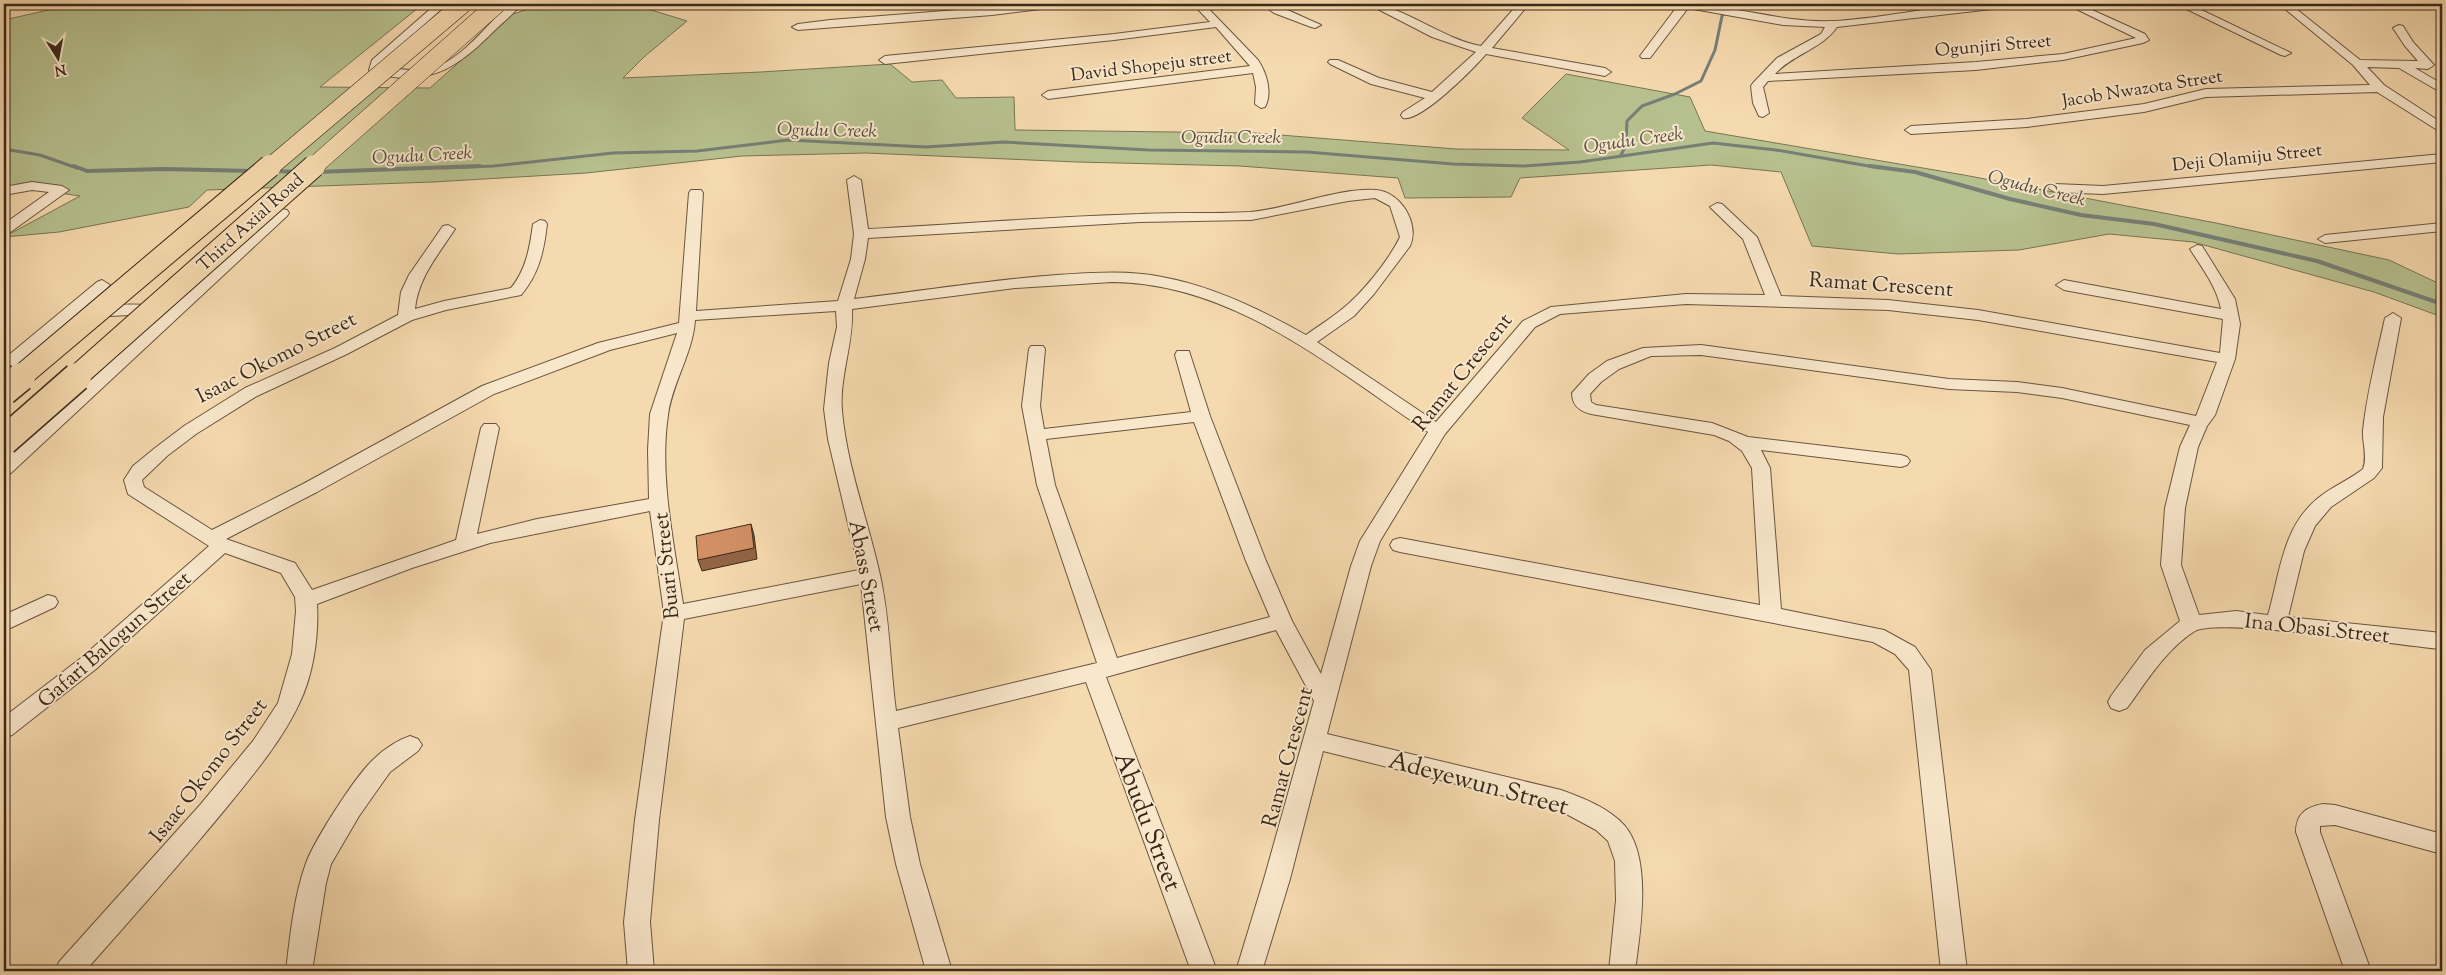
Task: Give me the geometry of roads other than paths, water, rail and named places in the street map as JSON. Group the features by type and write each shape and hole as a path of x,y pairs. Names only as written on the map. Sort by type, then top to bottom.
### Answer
{"highway":[{"name":"Third Axial Road","path":"4,391 462,4"},
{"name":"Third Axial Road","path":"4,441 497,4"}],"street":[{"path":"442,4 376,62 375,70 408,72 440,69 454,61 516,4"},
{"path":"798,27 864,20 988,13 1057,4"},
{"path":"1198,4 1232,38 1258,69 1263,89 1261,104"},
{"path":"1267,4 1278,11 1315,25"},
{"path":"1373,4 1436,35 1484,50 1605,72"},
{"path":"1407,115 1437,97 1484,50 1505,21 1524,4"},
{"path":"1646,56 1688,5 1783,22 1833,24 2009,4"},
{"name":"Ogunjiri Street","path":"1763,78 1976,66 2063,57 2143,40 2141,36 2071,4"},
{"path":"2181,4 2285,53"},
{"path":"2284,4 2357,63 2380,88 2442,129"},
{"path":"885,60 1114,37 1218,24"},
{"path":"1763,113 1757,86 1763,78 1781,60 1825,36 1833,24"},
{"path":"2357,63 2428,65 2409,44 2399,28"},
{"path":"1334,62 1375,81 1437,97"},
{"path":"2401,65 2442,89"},
{"name":"David Shopeju street","path":"1048,95 1258,69"},
{"name":"Jacob Nwazota Street","path":"1911,130 2027,123 2144,108 2206,93 2380,88"},
{"name":"Deji Olamiju Street","path":"2054,188 2102,190 2442,158"},
{"name":"Abass Street","path":"854,180 861,234 858,259 844,306 845,327 837,363 834,409 837,439 870,575 880,639 880,672 898,817 908,864 939,971"},
{"path":"4,191 32,186 62,190 4,230"},
{"name":"Buari Street","path":"641,971 637,922 647,820 674,613 659,503 657,450 659,414 687,321 696,193"},
{"path":"861,234 1140,218 1250,216 1348,196 1376,194 1388,198 1396,204 1405,229 1407,237 1403,246 1354,307 1306,342"},
{"path":"1717,207 1750,237 1775,300"},
{"path":"4,468 282,213"},
{"name":"Isaac Okomo Street","path":"68,971 172,856 240,776 270,735 290,703 297,678 307,624 306,600 288,568 217,541 135,490 133,480 140,470 190,430 243,397 341,351 406,317 444,306 516,292 521,286 536,251 540,224"},
{"path":"2325,239 2442,227"},
{"path":"406,317 409,292 417,275 448,228"},
{"path":"2119,702 2153,656 2191,623 2170,566 2175,508 2182,470 2189,447 2215,395 2227,359 2231,316 2227,300 2215,276 2196,249"},
{"path":"687,321 844,306 1002,284 1085,278 1148,280 1176,285 1244,309 1306,342 1438,431"},
{"path":"4,367 102,285"},
{"path":"2064,285 2231,316"},
{"name":"Ramat Crescent","path":"1249,971 1277,879 1370,541 1438,431 1529,324 1542,315 1574,308 1686,299 1775,300 1888,305 1978,315 2227,359"},
{"path":"66,315 116,310 172,314"},
{"path":"2276,623 2283,601 2286,578 2302,533 2315,512 2334,496 2370,472 2374,460 2372,434 2375,406 2394,318"},
{"name":"Gafari Balogun Street","path":"4,729 35,708 78,672 217,541 488,390 604,346 687,321"},
{"path":"1037,348 1031,406 1046,484 1102,670"},
{"path":"1771,615 1761,468 1757,457 1743,442 1728,432 1584,405 1581,393 1594,378 1613,364 1649,351 1701,350 1949,384 2017,387 2062,393 2201,422"},
{"path":"1183,355 1201,416 1229,493 1282,621 1325,701"},
{"path":"1037,435 1201,416"},
{"path":"465,544 490,428"},
{"path":"1743,442 1901,461"},
{"path":"306,600 381,571 465,544 549,523 659,503"},
{"path":"1400,545 1877,635 1907,651 1916,660 1920,670 1954,971"},
{"path":"674,613 870,575"},
{"path":"4,624 48,602"},
{"name":"Ina Obasi Street","path":"2191,623 2236,619 2442,641"},
{"path":"887,722 1102,670 1282,621"},
{"name":"Abudu Street","path":"1102,670 1204,971"},
{"name":"Adeyewun Street","path":"1315,740 1561,800 1587,812 1604,823 1618,835 1625,851 1629,880 1622,971"},
{"path":"299,971 313,882 319,862 350,809 382,765 410,745"},
{"path":"2358,971 2308,832 2308,822 2313,816 2335,814 2442,844"}],"waterway":[{"path":"1621,155 1626,145 1627,121 1642,106 1675,94 1701,81 1715,50 1722,16 1732,4"},
{"name":"Ogudu Creek","path":"443,168 494,166 613,153 697,151 788,140 926,147 1004,142 1149,150 1307,152 1453,164 1523,166 1580,162 1713,143 1776,150 1880,168"},
{"name":"Ogudu Creek","path":"4,149 40,155 77,168"},
{"name":"Ogudu Creek","path":"74,166 87,171 164,169 253,171"},
{"name":"Ogudu Creek","path":"316,172 480,166"},
{"name":"Ogudu Creek","path":"1870,166 1915,172 2010,199 2081,215 2154,224 2317,261 2442,304"},
{"name":"Ogudu Creek","path":"274,171 298,172"}]}
